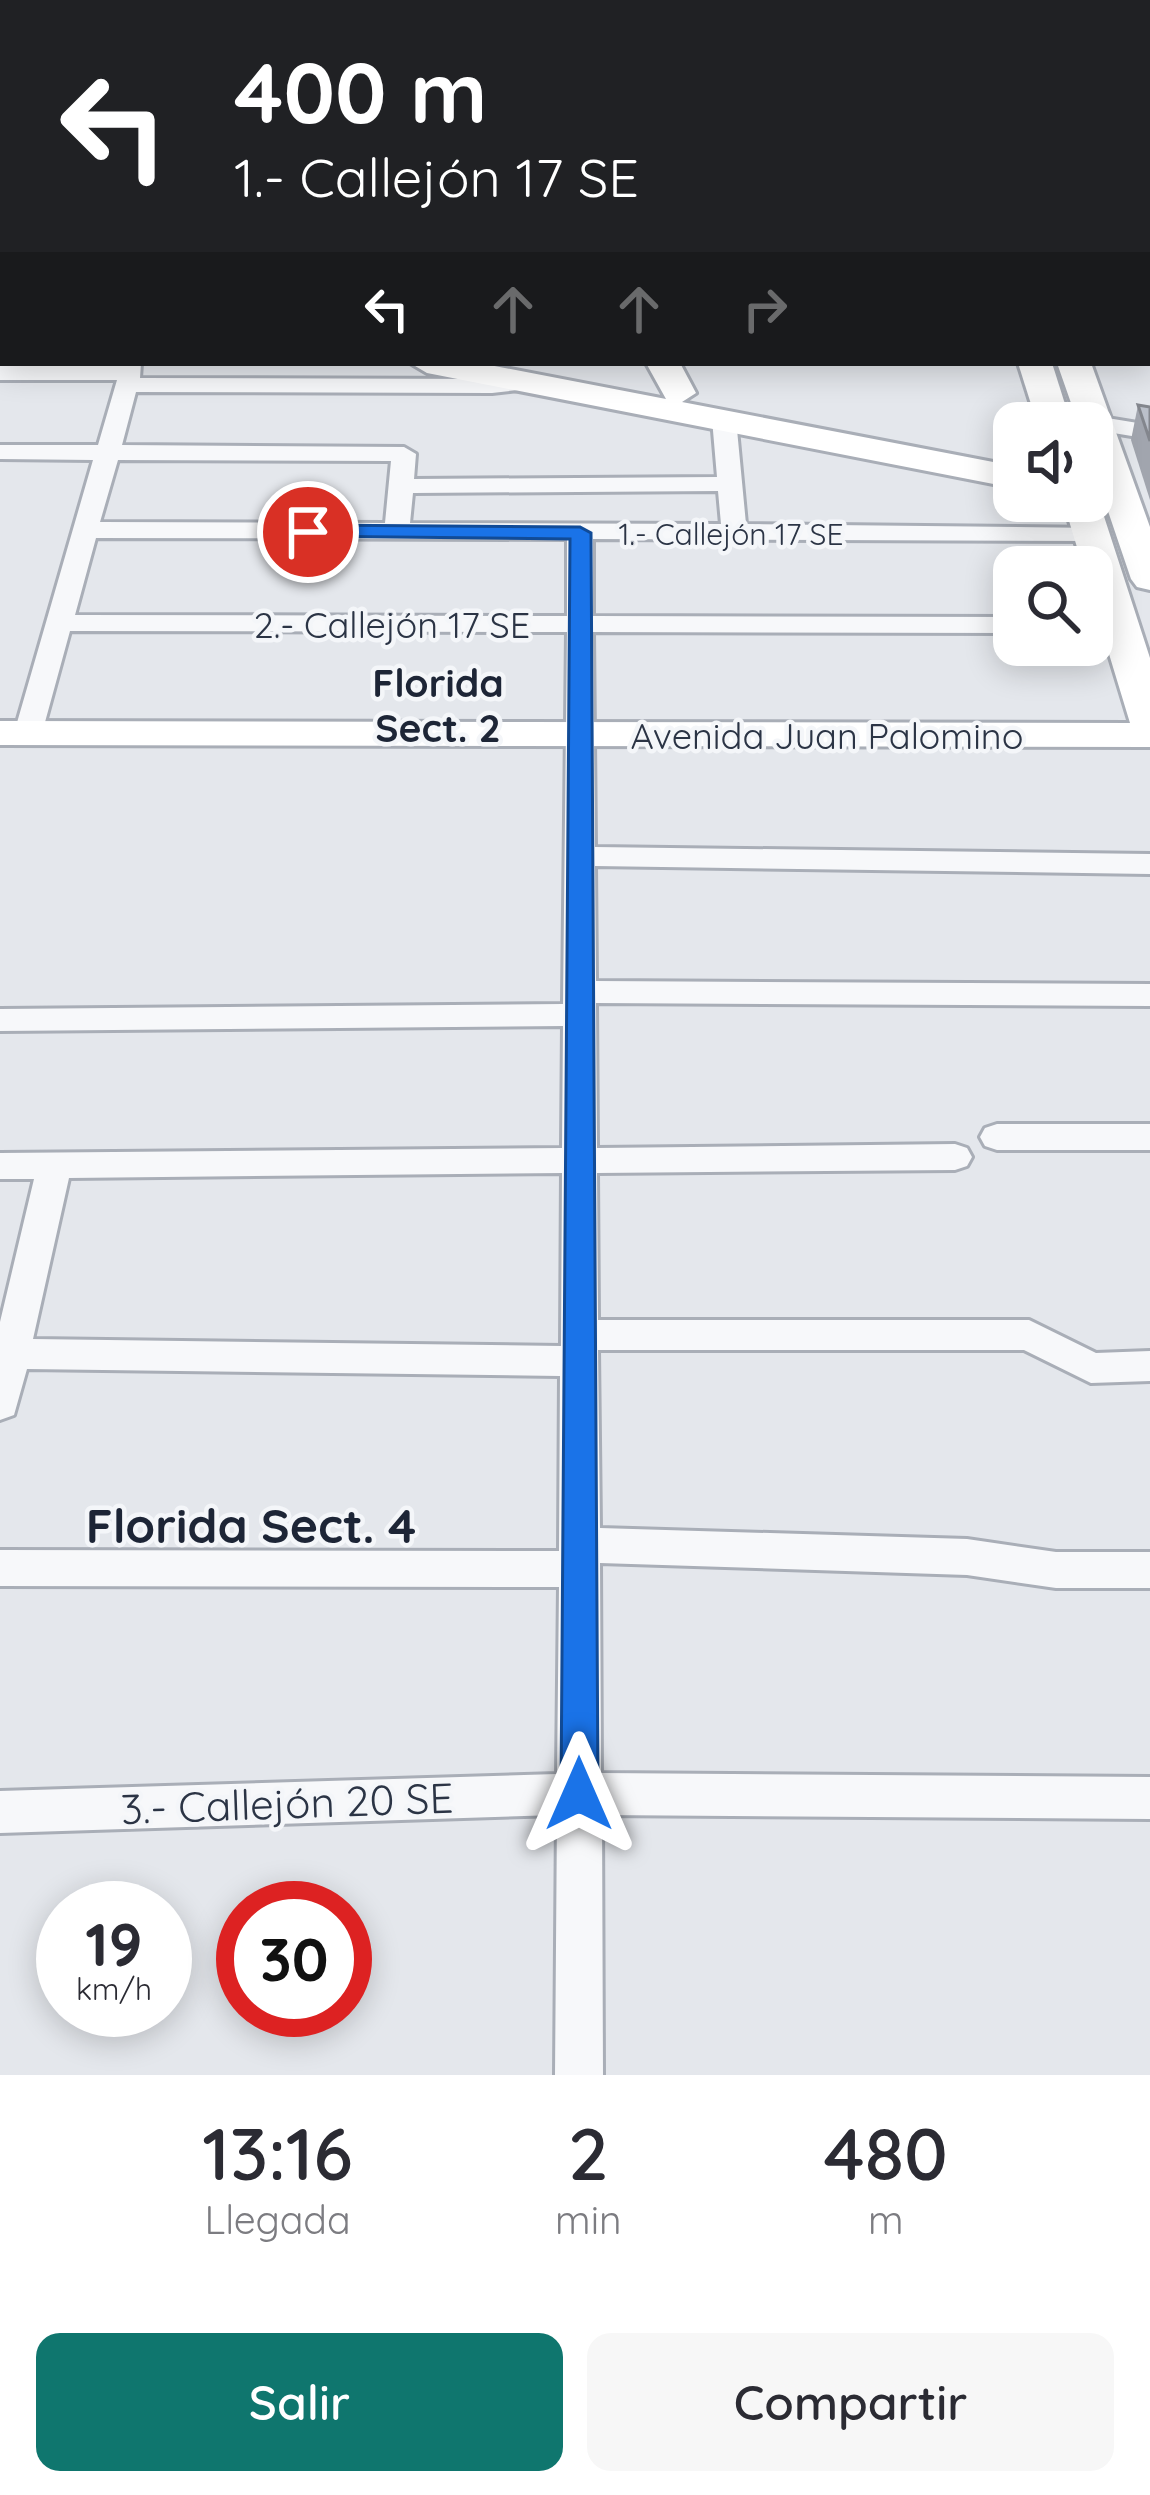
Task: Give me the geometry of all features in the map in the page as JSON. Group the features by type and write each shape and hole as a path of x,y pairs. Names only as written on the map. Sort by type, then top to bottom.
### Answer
{"main road":[{"path":"454,366 537,375 671,378 993,448"},
{"path":"596,377 628,366"},
{"path":"1036,366 1047,402"},
{"path":"1075,366 1088,402"},
{"path":"537,375 724,419 993,473"},
{"path":"1115,488 1150,579"},
{"path":"1113,640 1150,722"},
{"name":"Avenida Juan Palomino","path":"14,733 1150,735"}],"street":[{"path":"0,374 492,386 537,375"},
{"path":"14,733 58,623 129,374"},
{"path":"724,419 734,534"},
{"path":"1113,426 1150,432"},
{"path":"0,452 404,454 397,532"},
{"path":"401,486 730,484"},
{"name":"1.- Callejón 17 SE","path":"83,530 734,534 993,521"},
{"path":"579,2075 580,533"},
{"name":"2.- Callejón 17 SE","path":"58,623 993,625"},
{"path":"580,856 1150,864"},
{"path":"0,1020 1150,995"},
{"path":"997,1138 1150,1137"},
{"path":"0,1166 956,1157"},
{"path":"0,1404 54,1166"},
{"path":"10,1354 577,1348 1029,1335 1080,1365 1150,1366"},
{"path":"0,1568 579,1557 967,1557 1055,1570 1150,1570"},
{"name":"3.- Callejón 20 SE","path":"0,1811 579,1794 1150,1798"}],"building":[{"path":"1138,405 1150,407 1150,441"}],"district":[{"name":"Florida Sect. 2","path":"438,704"},
{"name":"Florida Sect. 4","path":"251,1525"}],"route":[{"path":"308,532 580,533 579,1794"}]}
